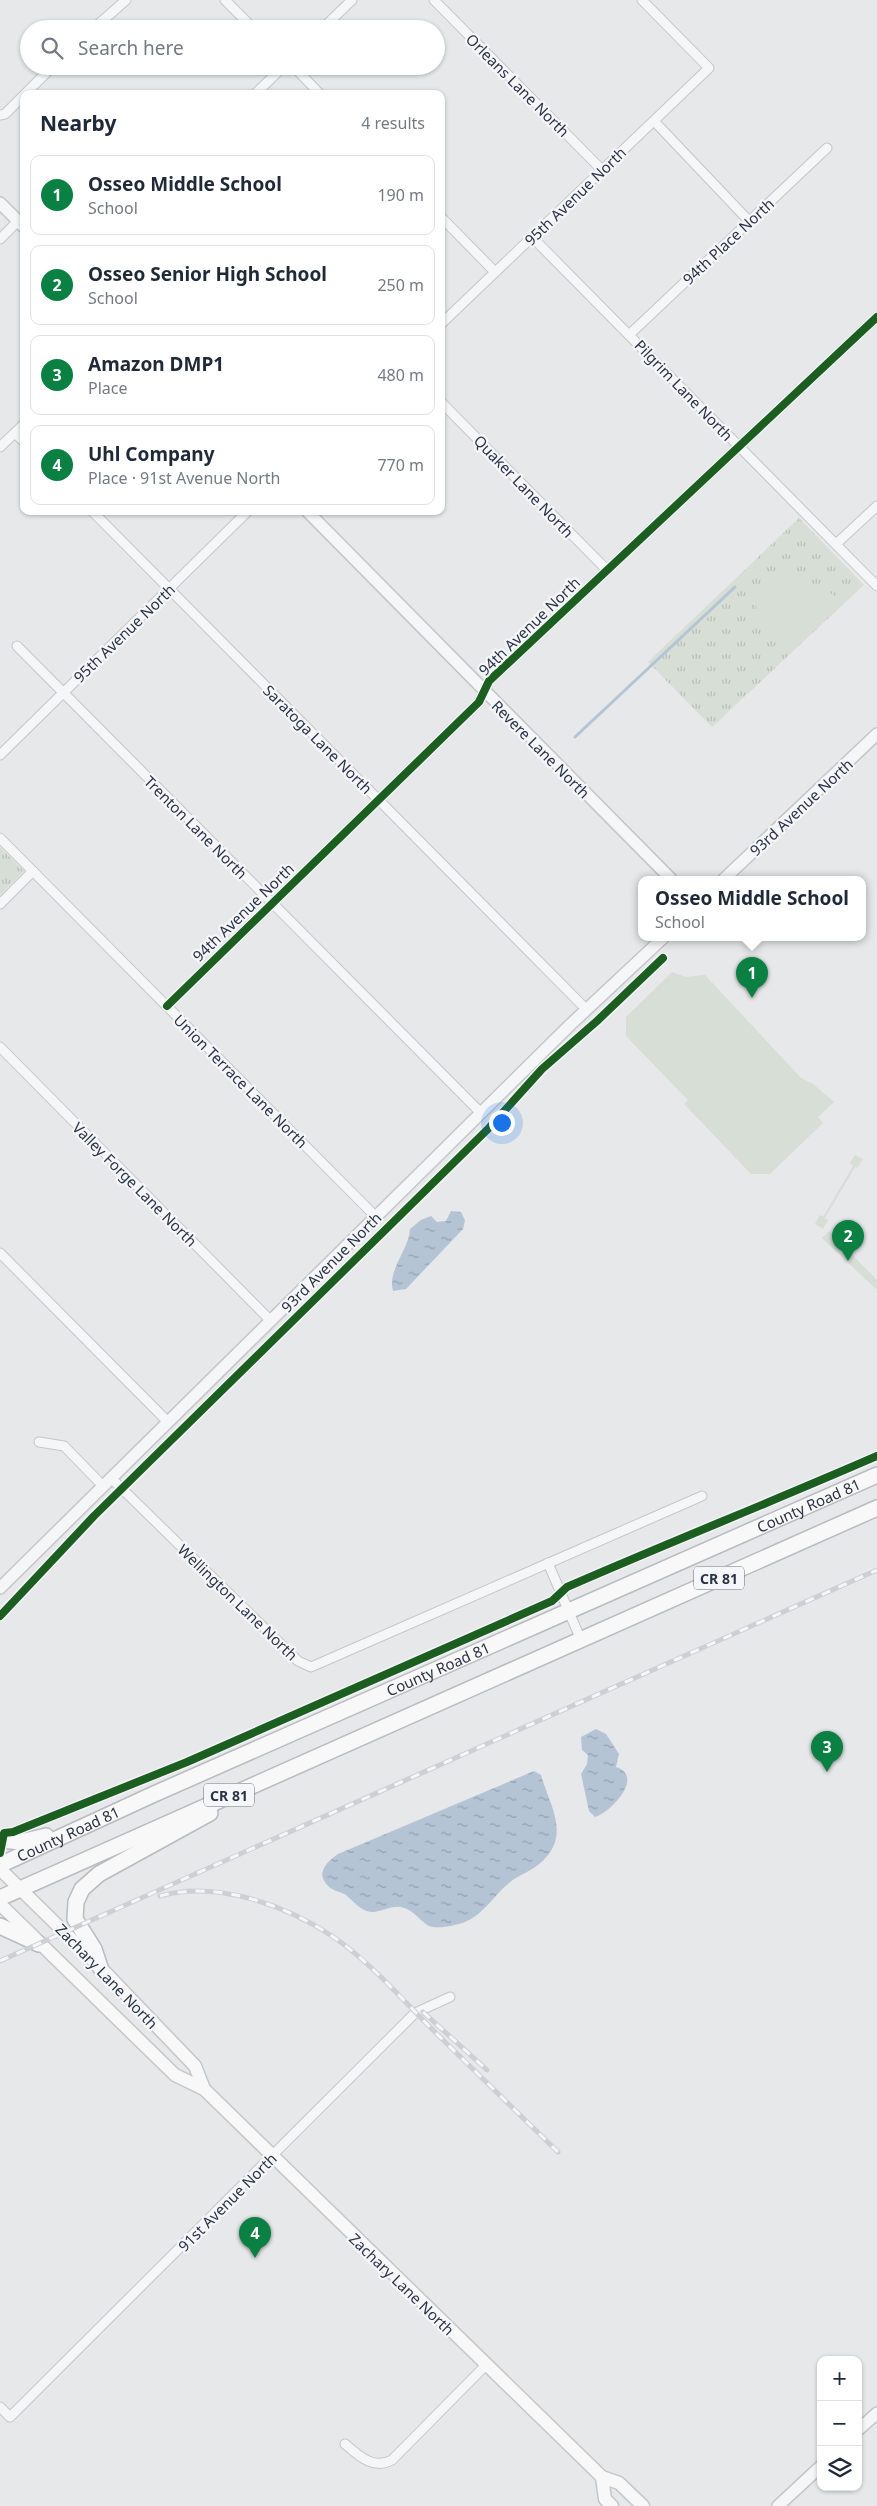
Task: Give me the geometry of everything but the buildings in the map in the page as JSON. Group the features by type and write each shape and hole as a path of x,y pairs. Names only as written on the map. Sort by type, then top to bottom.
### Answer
{"highway":[{"name":"County Road 81","path":"0,1867 152,1795 877,1475"},
{"name":"County Road 81","path":"0,1898 877,1508"},
{"path":"100,1967 94,1949 75,1919 76,1902 88,1882 266,1779"},
{"path":"0,1840 21,1842 40,1838 152,1795"},
{"path":"0,1926 39,1944"}],"main road":[{"name":"Zachary Lane North","path":"0,1867 195,2066 204,2089"},
{"name":"Zachary Lane North","path":"0,1904 175,2075 204,2089 602,2477 619,2482 643,2506"},
{"path":"602,2477 605,2499 612,2506"}],"street":[{"path":"103,20 126,0"},
{"path":"225,0 245,20"},
{"path":"331,20 352,0"},
{"name":"Orleans Lane North","path":"434,0 602,170"},
{"name":"95th Avenue North","path":"445,320 709,68 642,0"},
{"path":"29,90 45,75"},
{"path":"259,90 275,75"},
{"path":"302,75 316,90"},
{"path":"0,116 5,114 20,99"},
{"path":"654,121 750,221"},
{"name":"94th Place North","path":"630,334 827,148"},
{"path":"0,203 20,223"},
{"path":"445,222 495,272"},
{"path":"0,239 20,225"},
{"name":"Pilgrim Lane North","path":"532,237 630,334 877,586"},
{"name":"94th Avenue North","path":"167,1006 479,702 489,681 877,317"},
{"name":"Quaker Lane North","path":"445,406 606,570"},
{"path":"0,447 20,428"},
{"path":"15,433 20,438"},
{"path":"836,544 877,506"},
{"name":"Saratoga Lane North","path":"96,515 587,1010"},
{"name":"95th Avenue North","path":"0,755 244,515"},
{"name":"Revere Lane North","path":"311,515 667,876"},
{"name":"Trenton Lane North","path":"17,646 481,1113"},
{"name":"93rd Avenue North","path":"727,876 877,734"},
{"name":"Union Terrace Lane North","path":"0,838 376,1217"},
{"path":"0,904 33,871"},
{"name":"93rd Avenue North","path":"0,1588 481,1113 660,941"},
{"name":"Valley Forge Lane North","path":"0,1047 271,1321"},
{"path":"0,1253 168,1422"},
{"path":"39,1442 64,1446 103,1486"},
{"name":"Wellington Lane North","path":"111,1478 298,1661 311,1667 702,1496"},
{"path":"548,1563 582,1640"},
{"name":"91st Avenue North","path":"0,2407 10,2417 416,2013 450,1997"},
{"path":"345,2444 370,2462 380,2464 392,2460 486,2365"},
{"path":"862,2426 877,2413"},
{"path":"778,2506 817,2470"}],"green space":[{"path":"799,518 864,585 712,727 648,662"},
{"path":"777,576 812,584 843,602 795,649 786,648 758,619 753,587"},
{"path":"0,847 24,871 0,895"},
{"path":"672,972 686,977 705,975 801,1078 813,1084 834,1102 818,1117 823,1123 770,1174 751,1174 684,1104 688,1100 626,1036 626,1017"},
{"path":"855,1155 863,1159 857,1168 855,1167 825,1218 828,1220 823,1229 815,1224 820,1215 823,1217 853,1166 850,1163"},
{"path":"829,1231 877,1280 877,1290 822,1238"}],"water":[{"path":"451,1211 461,1212 465,1220 463,1229 406,1289 393,1291 393,1275 409,1237 410,1229 421,1220 431,1216 437,1222 446,1221"},
{"path":"596,1729 606,1734 619,1754 616,1767 624,1772 627,1778 622,1794 602,1814 595,1817 589,1811 581,1774 587,1764 588,1755 582,1750 581,1737"},
{"path":"534,1771 541,1775 553,1810 557,1833 554,1844 549,1854 538,1865 509,1883 480,1912 467,1921 452,1926 436,1927 429,1926 406,1908 394,1907 375,1912 367,1911 344,1894 332,1889 323,1879 322,1875 325,1866 338,1854"}],"waterway":[{"path":"575,737 735,587"}],"railway":[{"path":"0,1961 877,1570"},
{"path":"160,1896 204,1891 227,1893 249,1898 293,1914 332,1936 374,1970 558,2152"},
{"path":"423,2012 487,2070"}],"cycle path":[{"path":"167,1006 479,702 489,681 877,317"},
{"path":"0,1616 94,1516 489,1128 542,1069 597,1021 663,958"},
{"path":"0,1853 4,1833 13,1832 187,1762 552,1601 567,1587 877,1456"}],"place":[{"name":"Osseo Middle School","path":"752,998"},
{"name":"Osseo Senior High School","path":"848,1261"},
{"name":"Amazon DMP1","path":"827,1772"},
{"name":"Uhl Company","path":"255,2258"}]}
